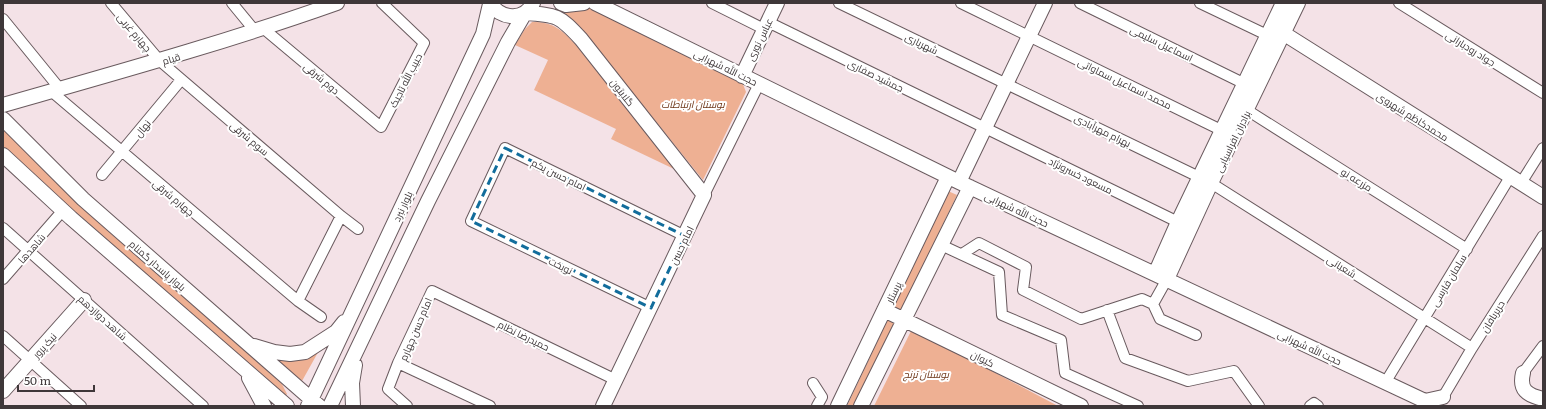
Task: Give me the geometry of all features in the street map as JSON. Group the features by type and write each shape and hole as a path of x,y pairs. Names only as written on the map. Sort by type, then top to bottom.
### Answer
{"street":[{"name":"چهارم غربی","path":"111,3 160,61"},
{"name":"دوم شرقی","path":"232,3 260,30 381,126"},
{"name":"قیام","path":"3,105 160,61 260,30 337,3"},
{"name":"حبیب الله تاجیک","path":"381,126 424,43 382,3"},
{"name":"گلابتون","path":"490,3 495,10 502,15 510,17 518,16 529,8 560,18 568,24 581,38 704,195"},
{"name":"بلوار نبرد","path":"313,404 352,313 483,34 490,3"},
{"path":"561,3 566,5 584,3"},
{"name":"حجت الله شهرابی","path":"595,3 959,182 1385,383 1425,401 1443,397"},
{"name":"جمشید صفاری","path":"712,3 766,25 985,128"},
{"name":"عباس نوری","path":"742,76 777,3"},
{"name":"شهریاری","path":"839,3 1006,84"},
{"name":"محمد اسماعیل سماواتی","path":"961,3 1221,130"},
{"name":"پرستار","path":"838,406 884,310 959,182 1045,3"},
{"name":"اسماعیل سلیمی","path":"1080,3 1243,83"},
{"path":"1200,3 1267,35"},
{"name":"برادران افراسیابی","path":"1161,277 1205,180 1221,130 1283,3"},
{"name":"برادران افراسیابی","path":"1161,277 1178,222 1247,110 1298,3"},
{"name":"جواد رودبارانی","path":"1399,3 1543,93"},
{"path":"330,406 432,194 508,42 529,8"},
{"name":"چهارم شرقی","path":"3,19 56,90 122,152 298,301 321,316"},
{"name":"محمدکاظم شهروی","path":"1283,33 1543,197"},
{"name":"سوم شرقی","path":"160,61 358,229"},
{"name":"نهال","path":"102,175 182,80"},
{"name":"امام حسن","path":"603,406 759,84"},
{"name":"بهرام مهرآبادی","path":"1006,84 1205,180"},
{"name":"مزرعه نو","path":"1247,110 1467,249"},
{"name":"بلوار پاسدار گمنام","path":"3,119 83,199 249,344 313,404"},
{"name":"مسعود خسرونژاد","path":"985,128 1178,222"},
{"name":"امام حسن یکم","path":"471,222 505,148 685,236"},
{"name":"سلمان فارسی","path":"1385,383 1467,249 1516,180 1543,148"},
{"path":"3,155 71,218 287,406"},
{"name":"شعبانی","path":"1205,180 1472,348"},
{"name":"پرستار","path":"862,406 941,245 959,182"},
{"name":"شاهدها","path":"3,279 58,216"},
{"path":"298,301 341,216"},
{"name":"نوبخت","path":"471,222 651,308"},
{"name":"شاهد دوازدهم","path":"3,228 203,406"},
{"name":"حریربافان","path":"1443,397 1472,348 1543,236"},
{"path":"962,254 979,243 1026,267 1023,290 1081,319 1142,299 1153,304 1160,319 1196,335"},
{"path":"941,245 999,272 1002,315 1061,340 1066,373 1138,406"},
{"path":"1153,304 1161,277"},
{"name":"امام حسن چهارم","path":"432,291 398,363 490,406"},
{"name":"حمیدرضا نظام","path":"432,291 616,380"},
{"name":"نیک پرور","path":"3,390 84,300"},
{"name":"کیوان","path":"884,310 1081,406"},
{"path":"1107,310 1125,358 1188,381 1234,371 1259,406"},
{"path":"249,344 274,352 290,354 305,352 336,332 352,313"},
{"path":"3,336 82,406"},
{"path":"1543,346 1523,373 1521,382 1523,390 1532,396 1543,399"},
{"path":"353,406 352,383 358,347"},
{"path":"398,363 388,389 407,406"},
{"path":"246,370 264,406"},
{"path":"813,383 822,397 817,406"},
{"path":"1310,406 1314,404 1318,406"}],"highlighted area":[{"path":"505,148 685,236 651,308 471,221"}],"green space":[{"name":"بوستان ارتباطات","path":"591,5 741,79 746,92 703,180 595,46 562,11 583,9"},
{"path":"532,22 552,25 562,31 576,45 674,169 611,139 616,129 534,90 548,60 515,45 525,29"},
{"path":"3,129 82,208 282,384 287,394 285,397 61,202 3,147"},
{"path":"948,191 957,195 901,312 893,308"},
{"path":"888,319 896,324 856,406 847,406"},
{"name":"بوستان ترنج","path":"912,329 1058,406 874,406"},
{"path":"321,347 302,381 274,358"}]}
